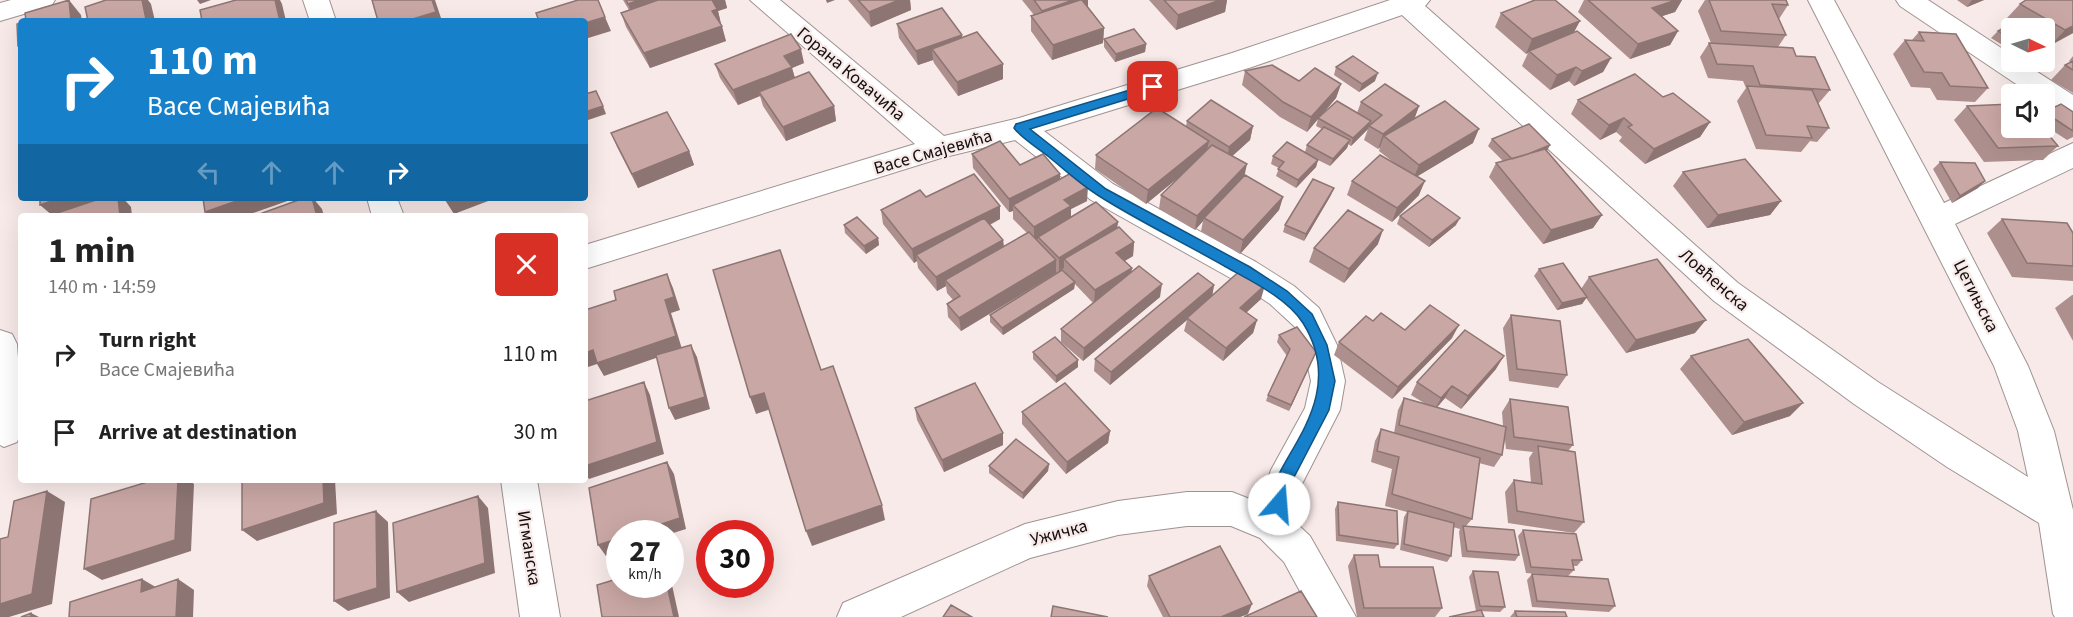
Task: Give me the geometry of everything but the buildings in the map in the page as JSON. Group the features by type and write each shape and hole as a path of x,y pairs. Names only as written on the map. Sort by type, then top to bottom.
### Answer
{"street":[{"path":"0,12 42,0"},
{"path":"316,0 322,18"},
{"name":"Горана Ковачића","path":"764,0 939,148"},
{"name":"Цетињска","path":"1821,0 1937,219 2011,366 2036,431 2055,513 2069,558 2073,614"},
{"path":"1909,0 2073,109"},
{"name":"Васе Смајевића","path":"588,256 939,148 1020,128 1242,60 1412,2"},
{"name":"Ловћенска","path":"1412,2 1726,291 1866,393 1960,456 2055,513"},
{"path":"1020,128 1102,192 1245,271 1282,295 1307,318 1320,345 1328,381 1322,410 1284,482 1273,526 1297,549 1336,617"},
{"path":"1937,219 2059,163 2073,154"},
{"path":"0,344 8,430"},
{"name":"Игманска","path":"519,483 540,617"},
{"name":"Ужичка","path":"857,617 1025,542 1118,518 1187,509 1232,509 1273,526"}],"route":[{"path":"1153,87 1020,128 1102,192 1245,271 1282,295 1307,318 1320,345 1328,381 1322,410 1284,482 1279,504"}]}
